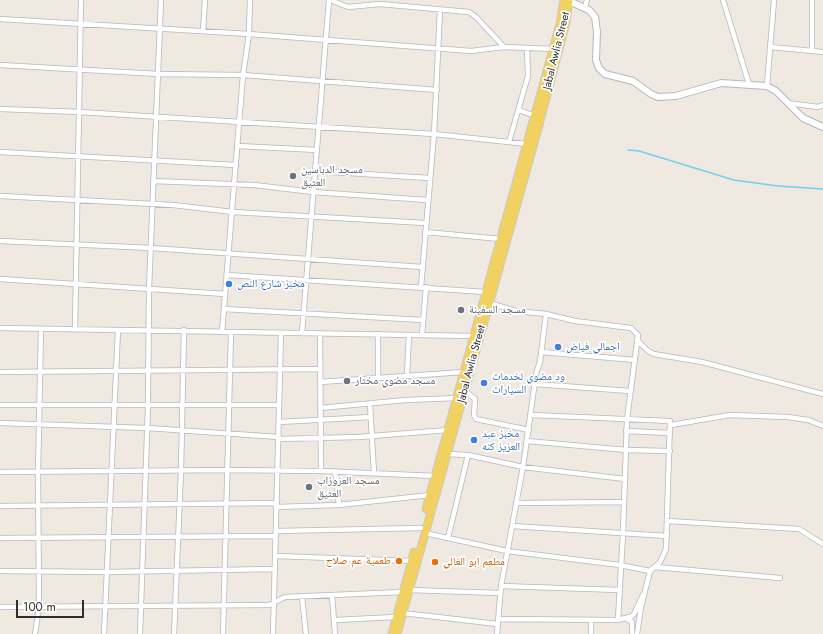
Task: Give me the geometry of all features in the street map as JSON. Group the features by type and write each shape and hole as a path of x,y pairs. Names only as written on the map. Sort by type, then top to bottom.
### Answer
{"main road":[{"name":"Jabal Awlia Street","path":"392,634 447,454 489,303 556,49 564,0"},
{"name":"Jabal Awlia Street","path":"430,506 430,496 527,144 556,49 566,22 569,0"},
{"name":"Jabal Awlia Street","path":"406,591 412,561 423,530"},
{"name":"Jabal Awlia Street","path":"397,634 399,615"}],"street":[{"path":"75,329 82,0"},
{"path":"140,634 148,406 149,289 161,0"},
{"path":"203,32 205,0"},
{"path":"222,332 250,0"},
{"path":"302,333 318,128 330,0 348,7 380,4 464,11 472,14 504,47"},
{"path":"569,0 585,7 592,12 595,17 597,32 596,60 599,68 605,74 633,81 651,94 658,97 676,96 720,83 767,86 776,91 803,118 823,127"},
{"path":"585,7 587,0"},
{"path":"723,0 749,84"},
{"path":"767,86 774,0"},
{"path":"812,0 812,51"},
{"path":"422,335 424,287 422,267 434,134 440,10"},
{"path":"0,19 248,34 471,51 504,47 556,49"},
{"path":"770,47 823,52"},
{"path":"509,142 528,76 527,48"},
{"path":"0,65 158,74 244,75 436,90"},
{"path":"788,102 818,107 823,105"},
{"path":"0,109 80,112 318,128 434,134 527,144"},
{"path":"519,110 535,116"},
{"path":"238,146 317,150"},
{"path":"0,152 154,159 236,165"},
{"path":"315,171 429,178"},
{"path":"153,181 254,185 313,192 427,200"},
{"path":"0,196 153,205 178,205 232,212 425,223"},
{"path":"424,232 501,239"},
{"path":"0,241 151,248 422,267"},
{"path":"227,275 486,292"},
{"path":"0,279 225,294"},
{"path":"489,303 516,311 546,314 575,321 631,328 638,335 626,431 623,533 618,618"},
{"path":"224,309 423,320"},
{"path":"497,634 501,586 532,415 535,384 546,314"},
{"path":"0,328 118,330 149,329 222,332 474,336"},
{"path":"35,634 39,608 38,472 41,329"},
{"path":"104,634 118,330"},
{"path":"174,634 180,503 184,330"},
{"path":"223,634 231,332"},
{"path":"273,634 276,569 281,333"},
{"path":"320,334 320,471"},
{"path":"378,334 378,377"},
{"path":"407,375 410,336"},
{"path":"638,340 648,351 654,354 702,362 823,394"},
{"path":"541,352 634,360"},
{"path":"0,372 320,369"},
{"path":"320,382 464,372"},
{"path":"535,384 630,391"},
{"path":"465,391 475,399 474,415 476,419 529,430"},
{"path":"320,408 406,400 457,398"},
{"path":"370,404 374,473"},
{"path":"0,405 279,405"},
{"path":"532,415 670,421 668,521 665,553 655,567 650,571 637,634"},
{"path":"671,425 730,415 788,417 808,420 823,426"},
{"path":"279,422 371,417"},
{"path":"0,423 147,428 229,433 278,438 372,436 448,430"},
{"path":"626,431 670,433"},
{"path":"527,441 626,450 670,451"},
{"path":"447,454 468,455 523,467 625,479"},
{"path":"448,538 468,455"},
{"path":"0,472 146,472 228,470 320,471 436,476"},
{"path":"335,472 339,504"},
{"path":"0,506 109,505 144,503 277,505 339,504 430,496"},
{"path":"516,503 624,502"},
{"path":"668,521 796,528 802,530 823,544"},
{"path":"512,526 667,536"},
{"path":"0,538 226,536 423,530 448,538 507,551 620,565 650,571"},
{"path":"276,556 412,561"},
{"path":"655,567 780,578"},
{"path":"0,571 142,572 276,569"},
{"path":"501,586 619,590"},
{"path":"335,620 399,615 498,622 591,620 631,617 646,590"},
{"path":"0,608 224,606 274,603 282,598 406,591 500,593"},
{"path":"332,595 335,634"},
{"path":"302,597 306,634"},
{"path":"618,618 630,619 632,622 632,634"},
{"path":"591,620 591,634"}],"waterway":[{"path":"628,150 639,151 734,180 778,186 823,189"}],"place":[{"name":"مسجد الدباسين العتيق","path":"293,176"},
{"name":"مخبز شارع النص","path":"229,284"},
{"name":"مسجد السفينة","path":"461,310"},
{"name":"اجمالي فياض","path":"558,347"},
{"name":"مسجد مضوي مختار","path":"347,381"},
{"name":"ود مضوي لخدمات السيارات","path":"484,383"},
{"name":"مخبز عبد العزيز كنه","path":"474,440"},
{"name":"مسجد العزوزاب العتيق","path":"309,487"},
{"name":"طعمية عم صلاح","path":"399,561"},
{"name":"مطعم ابو الغالي","path":"435,562"}]}
